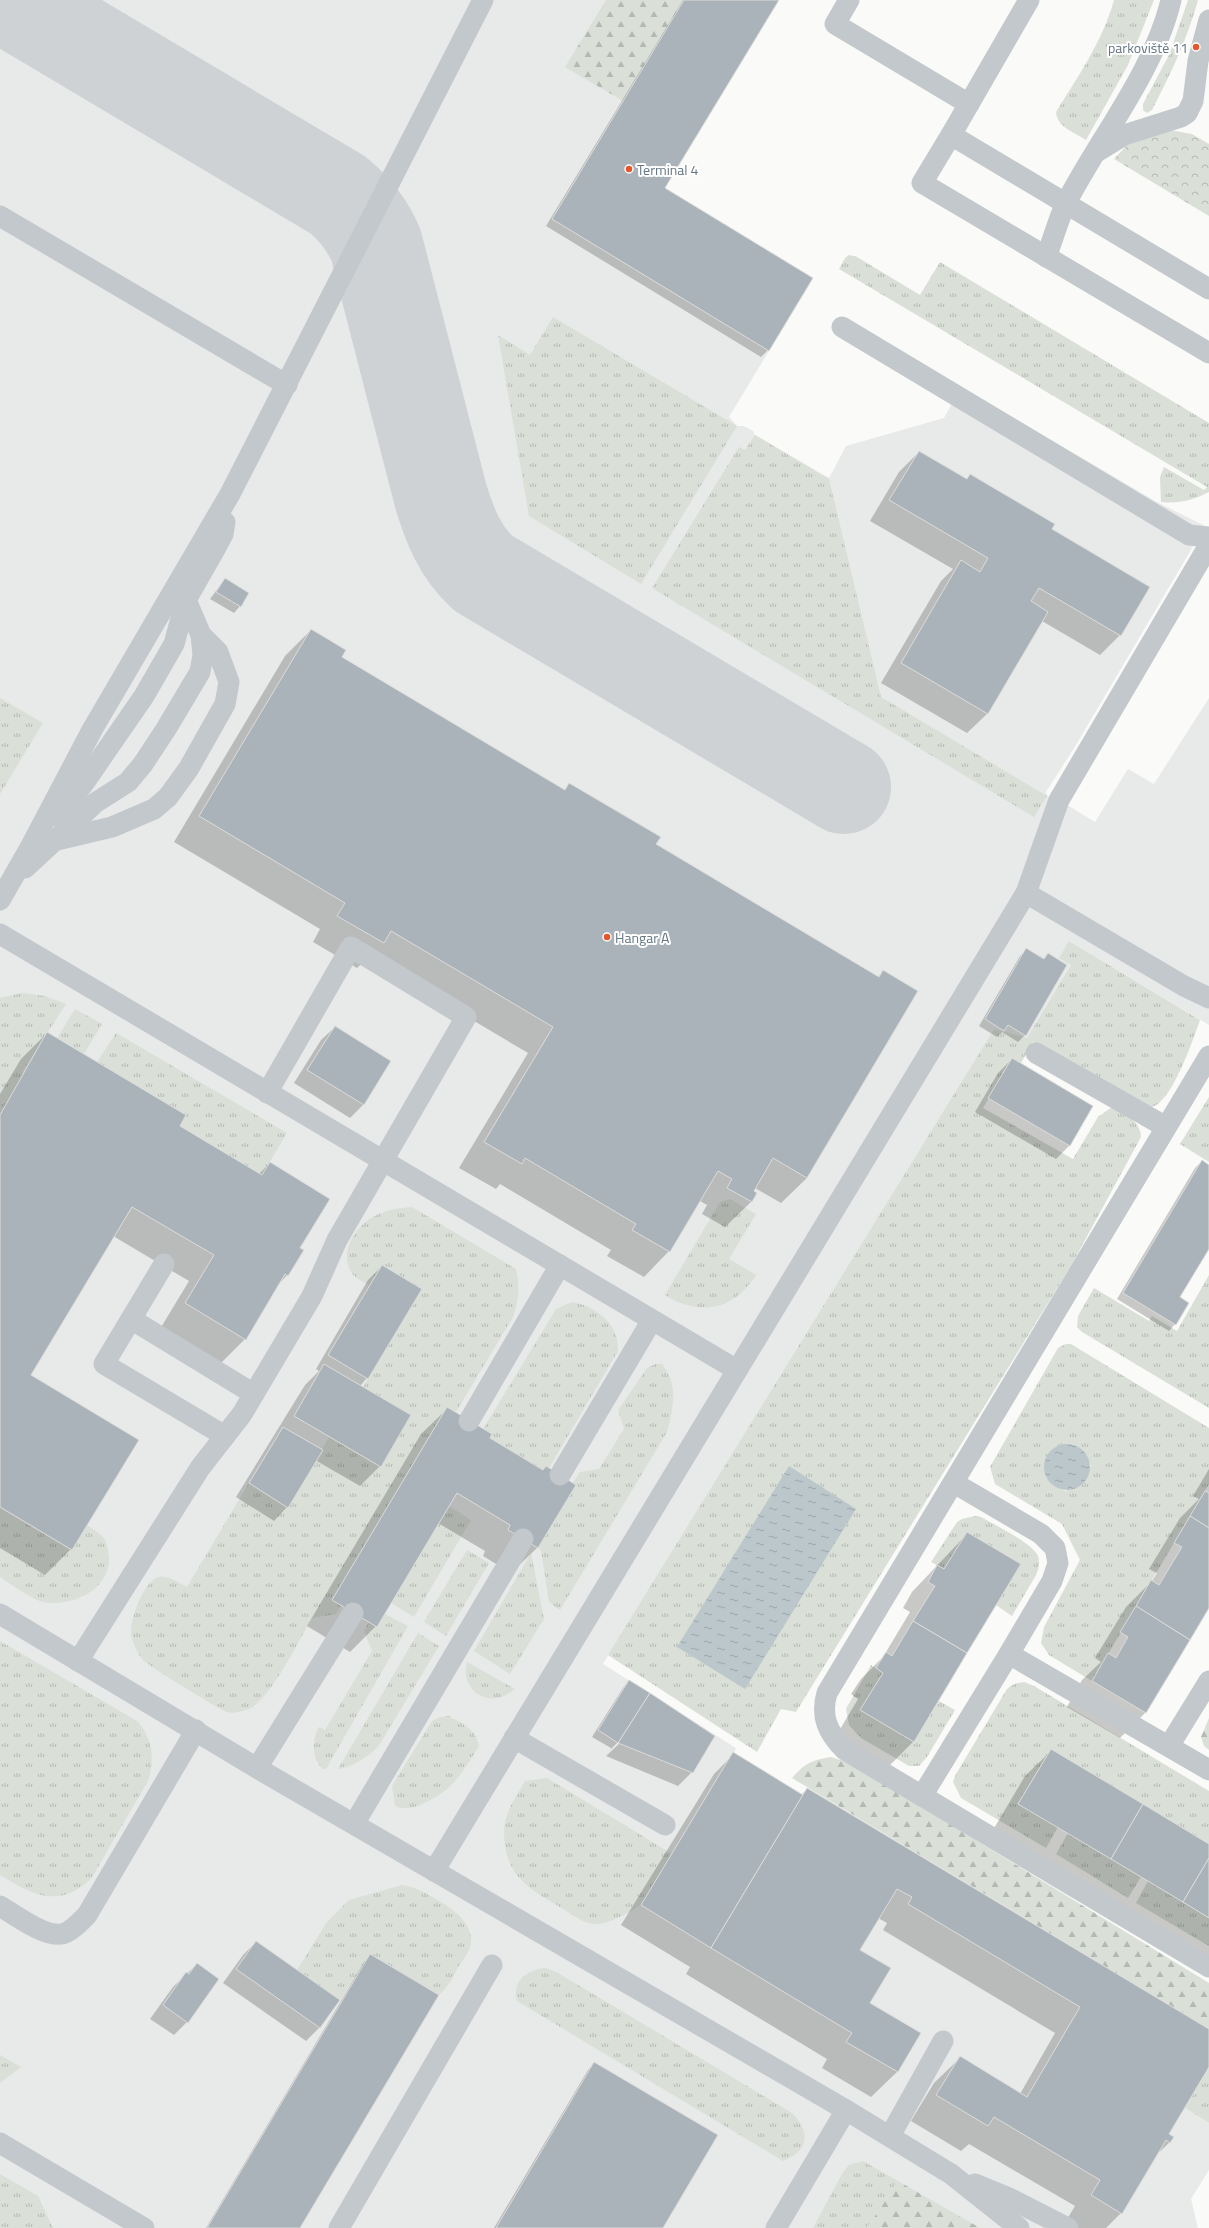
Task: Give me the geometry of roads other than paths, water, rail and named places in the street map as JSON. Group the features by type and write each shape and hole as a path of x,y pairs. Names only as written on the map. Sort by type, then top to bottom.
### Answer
{"lane":[{"path":"0,900 31,846 92,730 230,494 483,0"},
{"path":"849,0 835,24 969,104"},
{"path":"1029,0 922,183 1209,353"},
{"path":"1046,257 1066,204 1098,151 1157,40 1172,0"},
{"path":"1098,151 1124,136 1181,117 1187,113 1193,101 1198,61 1209,20"},
{"path":"951,135 1209,289"},
{"path":"0,216 287,385"},
{"path":"842,327 1189,534 1209,537"},
{"path":"31,846 84,783 144,696 174,644 186,600 222,534 230,494"},
{"path":"434,1871 1026,893 1059,800 1209,545"},
{"path":"14,877 57,840 95,803 128,782 144,764 200,672 203,655 201,635 186,600"},
{"path":"57,840 112,828 154,809 168,796 189,768 225,704 229,682 218,652 201,635"},
{"path":"1026,893 1184,986 1209,998"},
{"path":"0,934 737,1370"},
{"path":"78,1661 200,1468 242,1414 312,1296 337,1240 466,1017 351,947 267,1092"},
{"path":"1036,1053 1166,1127"},
{"path":"1209,1056 827,1693 823,1706 829,1729 845,1750 1209,1967"},
{"path":"164,1264 104,1364 225,1436"},
{"path":"469,1420 560,1265"},
{"path":"131,1319 254,1394"},
{"path":"560,1475 652,1320"},
{"path":"922,1796 1010,1654 1054,1576 1058,1564 1055,1548 1041,1534 954,1483"},
{"path":"354,1824 523,1539"},
{"path":"257,1768 353,1613"},
{"path":"0,1614 196,1730 257,1768 890,2136 951,2174 1019,2228"},
{"path":"1010,1654 1209,1770"},
{"path":"1169,1746 1209,1681"},
{"path":"0,1906 47,1932 62,1934 76,1926 87,1915 196,1730"},
{"path":"514,1738 665,1825"},
{"path":"338,2228 492,1965"},
{"path":"890,2136 943,2041"},
{"path":"776,2228 846,2110"},
{"path":"0,2143 144,2228"},
{"path":"951,2174 1009,2198 1068,2228"},
{"path":"1009,2198 1050,2228"}],"water":[{"path":"1072,1444 1076,1445 1086,1454 1089,1458 1089,1476 1080,1486 1072,1490 1062,1490 1054,1486 1045,1476 1044,1462 1048,1454 1058,1445"},
{"path":"789,1466 856,1509 745,1689 677,1647"}],"place":[{"name":"parkoviště 11","path":"1196,47"},
{"name":"Terminal 4","path":"629,169"},
{"name":"Hangar A","path":"607,937"}]}
